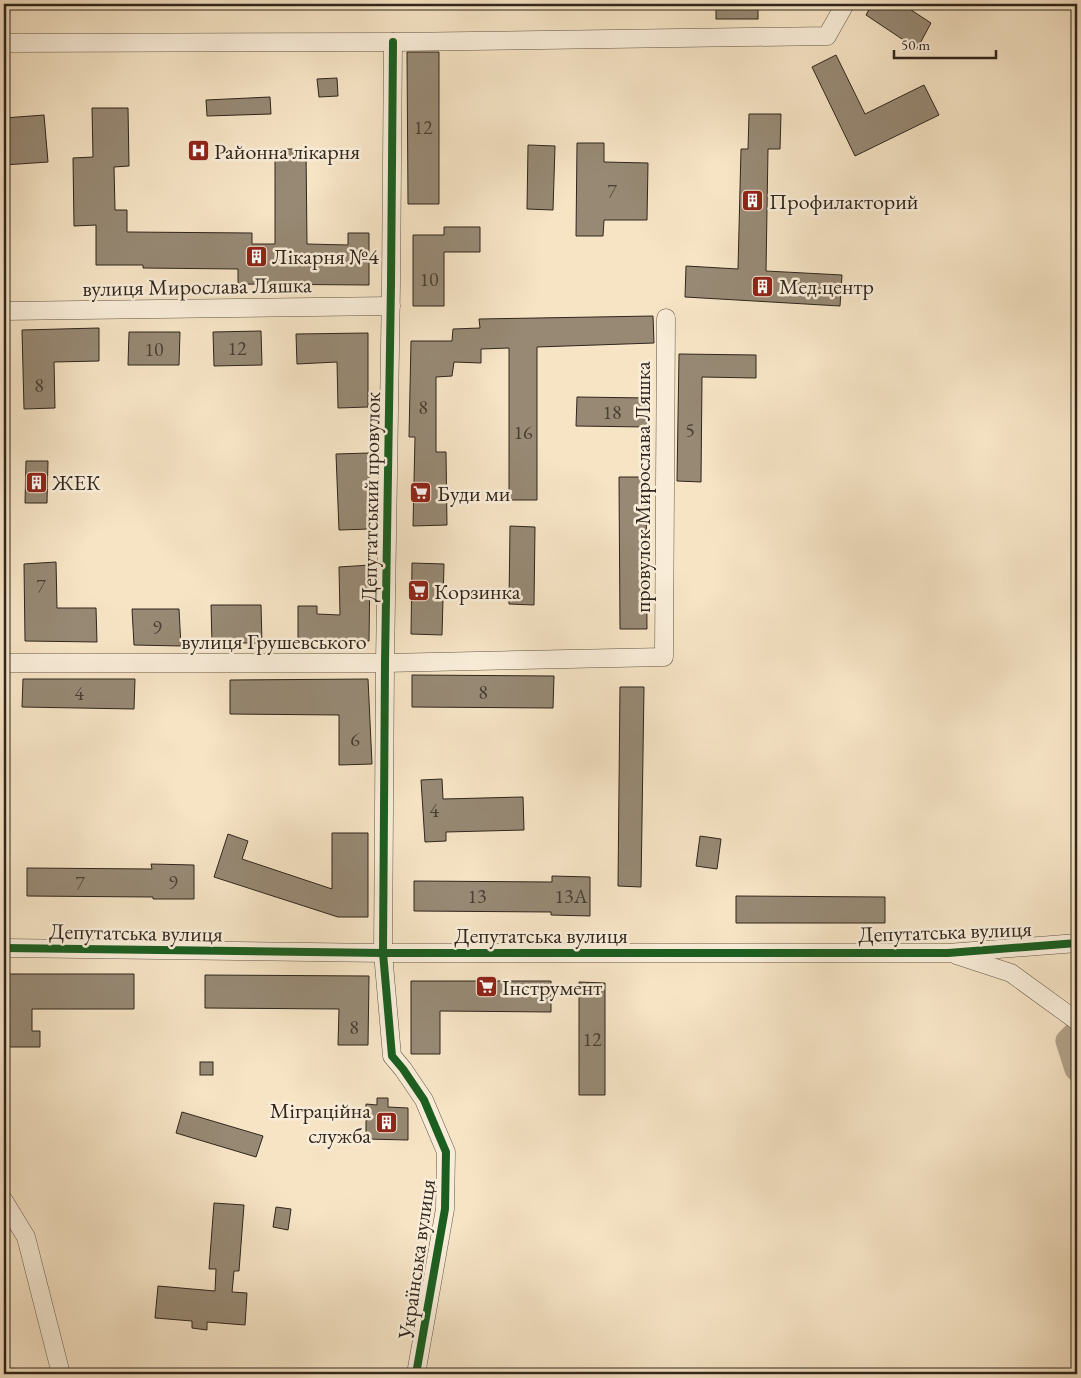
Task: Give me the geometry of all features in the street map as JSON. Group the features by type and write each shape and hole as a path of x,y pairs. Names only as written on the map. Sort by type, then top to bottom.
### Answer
{"street":[{"path":"4,43 393,42 827,36 846,4"},
{"name":"Депутатський провулок","path":"383,953 393,42"},
{"name":"вулиця Мирослава Ляшка","path":"4,311 391,306"},
{"name":"провулок Мирослава Ляшка","path":"664,657 666,318"},
{"name":"вулиця Грушевського","path":"4,663 385,663 664,657"},
{"name":"Депутатська вулиця","path":"4,948 383,953 948,953 1077,942"},
{"name":"Українська вулиця","path":"383,953 392,1056 424,1100 446,1152 445,1209 416,1374"},
{"path":"948,953 1011,973 1077,1021"},
{"path":"4,1201 26,1237 60,1374"}],"shaded area":[{"path":"4,717 9,717 9,804 4,804"}],"building":[{"path":"716,4 758,4 758,19 716,19"},
{"path":"872,4 902,4 931,23 917,49 866,15"},
{"path":"407,52 439,52 439,204 408,204"},
{"path":"836,55 865,114 924,85 939,115 855,156 812,67"},
{"path":"337,78 338,96 319,97 317,79"},
{"path":"270,97 271,114 207,116 206,100"},
{"path":"92,108 128,108 129,166 114,167 115,210 127,210 127,232 252,233 252,244 275,244 275,149 306,149 307,244 348,245 348,233 369,233 369,285 238,284 238,269 143,268 143,265 96,265 96,225 74,226 73,158 93,157"},
{"path":"749,114 781,114 780,149 768,149 766,271 842,275 840,306 685,297 686,266 738,269 741,149 748,149"},
{"path":"44,115 48,162 4,165 4,118"},
{"path":"577,143 604,143 604,162 648,163 647,220 604,220 603,236 576,236"},
{"path":"528,145 555,146 553,210 527,209"},
{"path":"444,227 480,227 480,252 444,252 444,306 413,306 413,235 444,235"},
{"path":"653,316 654,343 537,347 537,500 509,500 509,348 481,349 481,363 454,362 452,376 436,377 436,452 446,452 447,525 413,526 415,437 409,437 411,341 452,341 453,329 480,328 479,319"},
{"path":"99,328 99,361 54,362 55,408 24,409 22,330"},
{"path":"261,331 262,365 214,366 213,332"},
{"path":"129,332 180,332 179,365 128,365"},
{"path":"368,333 368,407 338,408 337,362 297,364 296,334"},
{"path":"679,354 756,355 756,378 702,377 701,482 677,481"},
{"path":"577,397 648,398 647,427 576,426"},
{"path":"369,453 370,529 339,530 336,454"},
{"name":"ЖЕК","path":"26,461 48,461 47,503 25,503"},
{"path":"619,477 646,477 647,629 620,629"},
{"path":"510,526 535,527 534,605 509,604"},
{"path":"56,562 57,608 96,608 97,642 25,641 24,564"},
{"path":"412,563 444,564 442,635 411,634"},
{"path":"370,565 369,641 298,641 298,606 317,606 317,614 340,615 339,567"},
{"path":"211,605 261,605 262,643 212,643"},
{"path":"132,609 179,609 181,646 134,645"},
{"path":"412,675 554,676 553,708 412,707"},
{"path":"23,679 135,679 134,709 22,707"},
{"path":"368,679 372,764 339,765 339,715 230,714 230,680"},
{"path":"620,687 644,687 641,887 618,886"},
{"path":"442,779 443,799 523,797 524,830 446,832 446,841 425,842 421,780"},
{"path":"332,833 368,833 368,917 338,917 214,877 228,834 248,841 242,859 332,889"},
{"path":"700,836 721,839 717,869 696,866"},
{"path":"151,864 194,865 194,899 27,896 27,868 152,869"},
{"path":"552,876 590,877 590,916 551,915 551,912 414,911 414,881 552,882"},
{"path":"736,896 885,897 885,923 736,923"},
{"path":"8,974 134,974 134,1009 32,1009 32,1031 40,1031 40,1047 8,1047"},
{"path":"205,975 369,976 368,1045 338,1045 339,1009 205,1008"},
{"path":"411,981 551,981 551,1012 440,1011 440,1054 411,1054"},
{"path":"579,982 605,983 605,1095 579,1095"},
{"path":"200,1062 213,1062 213,1075 200,1075"},
{"name":"Міграційна служба","path":"377,1098 388,1098 388,1107 408,1108 408,1140 366,1139 366,1104 377,1105"},
{"path":"182,1112 263,1136 256,1157 176,1133"},
{"path":"214,1203 244,1205 239,1271 234,1271 232,1292 247,1293 245,1325 207,1322 207,1330 192,1328 192,1321 155,1318 158,1286 215,1291 216,1269 209,1269"},
{"path":"276,1207 291,1209 288,1230 273,1227"}],"waterway":[{"path":"1077,1032 1068,1041 1077,1069"}],"cycle path":[{"path":"393,42 383,953 392,1056 424,1100 446,1152 445,1209 416,1374"},
{"path":"4,948 383,953 948,953 1077,943"}],"place":[{"name":"Районна лікарня","path":"198,151"},
{"name":"Профилакторий","path":"753,201"},
{"name":"Лікарня №4","path":"256,256"},
{"name":"Мед.центр","path":"763,286"},
{"name":"ЖЕК","path":"36,482"},
{"name":"Буди ми","path":"421,493"},
{"name":"Корзинка","path":"418,591"},
{"name":"Інструмент","path":"486,987"},
{"name":"Міграційна служба","path":"387,1123"}]}
